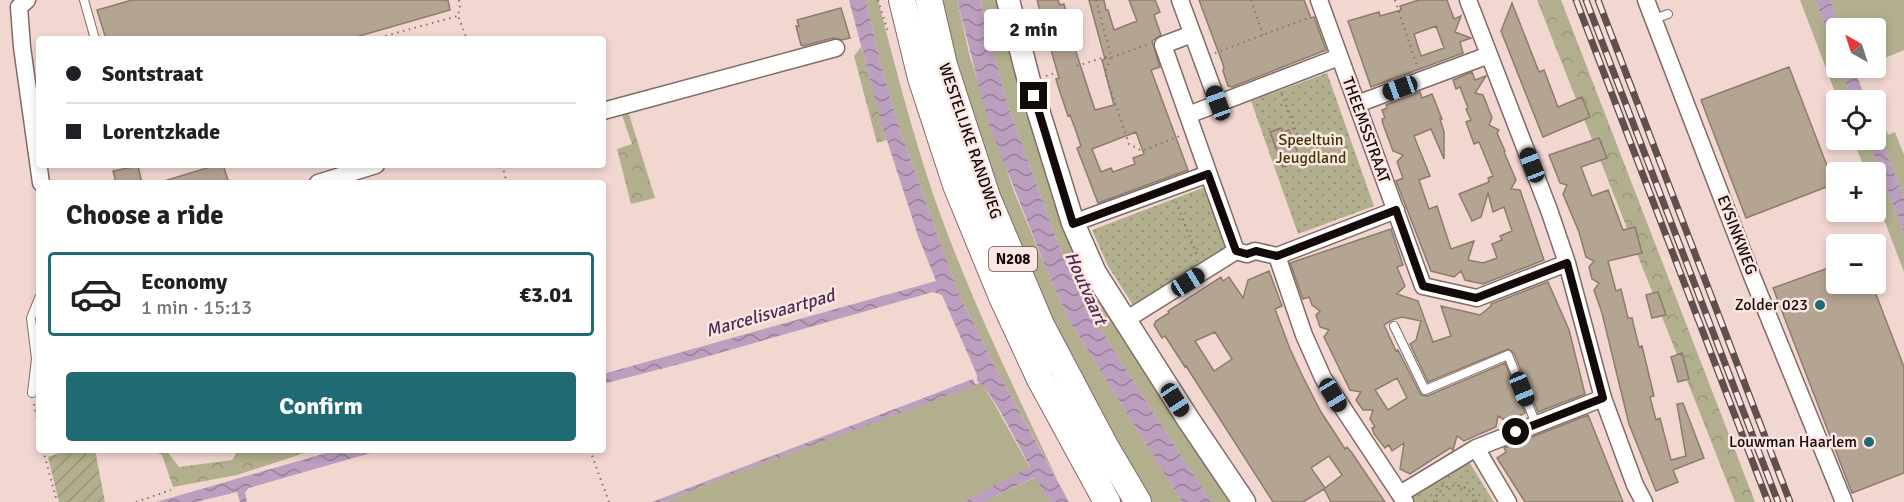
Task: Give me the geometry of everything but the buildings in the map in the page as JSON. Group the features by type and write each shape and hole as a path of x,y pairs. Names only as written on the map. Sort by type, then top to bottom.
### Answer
{"main road":[{"name":"WESTELIJKE RANDWEG","path":"902,0 921,78 956,185 1040,379 1107,502"},
{"name":"WESTELIJKE RANDWEG","path":"929,0 944,65 987,197 1041,325 1105,446 1138,502"}],"street":[{"path":"27,0 19,7 22,47 36,147"},
{"path":"1008,0 1029,81 1073,224 1095,273 1124,321 1244,502"},
{"path":"1180,0 1218,103"},
{"path":"1468,0 1549,210 1567,263 1603,398 1635,485 1644,502"},
{"name":"EYSINKWEG","path":"1646,0 1661,17 1752,276 1844,502"},
{"name":"THEEMSSTRAAT","path":"1322,6 1423,286 1476,298 1567,263"},
{"path":"1192,34 1163,45 1236,251"},
{"path":"606,110 836,48"},
{"path":"1357,104 1489,55"},
{"path":"1191,123 1218,103 1339,57"},
{"path":"338,180 359,177 372,168"},
{"path":"1073,224 1208,174"},
{"path":"1124,321 1236,251 1247,254 1256,251 1277,256 1396,210"},
{"path":"1277,256 1304,334 1323,378 1403,498 1434,472 1476,448 1603,398"},
{"path":"1476,448 1508,502"}],"lane":[{"path":"84,0 94,36"},
{"path":"32,393 36,359 31,318 36,306"},
{"path":"1394,326 1425,390 1508,355 1536,424"}],"path":[{"path":"459,0 458,16 466,36"},
{"path":"1096,0 1110,58 1105,73 1129,144 1142,151 1191,123"},
{"path":"1251,0 1263,34"},
{"path":"1395,0 1422,80"},
{"path":"1201,58 1263,34 1322,6"},
{"path":"385,36 458,16"},
{"path":"1077,66 1105,57 1110,58 1155,42 1163,45"},
{"path":"1277,81 1302,147"},
{"path":"1171,187 1203,272"},
{"path":"32,393 36,413"},
{"path":"44,453 57,502"},
{"path":"591,453 609,502"},
{"path":"1434,472 1444,488"},
{"path":"1434,502 1437,494 1444,488 1455,485 1465,487 1477,502"},
{"path":"136,502 171,490"}],"green space":[{"path":"866,0 878,0 918,148 947,233 992,341 1058,481 994,365 959,294 900,130 881,65"},
{"path":"935,0 957,0 970,57 1013,189 1068,318 1182,502 1145,502 1072,370 978,148"},
{"path":"980,0 996,0 1024,108 1086,279 1229,502 1211,502 1082,297 1063,257 1007,103"},
{"path":"1537,0 1561,0 1755,502 1735,502"},
{"path":"1800,0 1815,0 1826,29 1826,68"},
{"path":"1830,0 1904,0 1904,50 1886,57 1886,18 1837,18"},
{"path":"861,47 887,140 877,143 854,56"},
{"name":"Speeltuin Jeugdland","path":"1327,73 1374,206 1298,234 1251,101"},
{"path":"1830,78 1844,78 1849,90 1834,90"},
{"path":"628,111 655,198 631,204 617,149 632,144 621,112"},
{"path":"1886,130 1888,135 1895,132 1904,155 1904,198 1886,150"},
{"path":"1857,150 1872,150 1877,162 1862,162"},
{"path":"1886,186 1904,233 1904,272 1885,222"},
{"path":"1205,187 1227,248 1133,305 1108,266 1092,230"},
{"path":"979,383 994,403 1030,468 963,502 665,502 704,485"},
{"path":"59,453 96,453 105,502 59,502 48,457"},
{"path":"157,453 168,453 179,467 232,460 236,453 305,453 237,475 173,487 162,455"},
{"path":"1468,460 1494,502 1414,502 1410,496"},
{"path":"1036,477 1050,502 983,502"}],"water":[{"path":"849,0 866,0 881,65 900,130 959,294 994,365 1069,502 1050,502 1035,477 983,502 963,502 1030,467 998,407 977,381 977,375 942,295 933,292 606,383 606,373 936,281 918,236 882,125"},
{"path":"957,0 980,0 1007,103 1063,257 1082,297 1211,502 1182,502 1068,318 989,125"},
{"path":"1815,0 1830,0 1837,18 1826,18 1826,29"},
{"path":"1844,78 1858,78 1862,90 1849,90"},
{"path":"1872,150 1886,150 1904,198 1904,233 1886,186 1886,162 1877,162"},
{"path":"973,379 976,385 704,485 665,502 652,502"},
{"path":"327,453 371,453 249,488 245,492 247,502 240,502 237,492 196,502 156,502"}],"railway":[{"path":"1576,0 1768,502"},
{"path":"1586,0 1778,502"},
{"path":"1598,0 1790,502"}],"place":[{"name":"Zolder 023","path":"1820,305"},
{"name":"Louwman Haarlem","path":"1869,442"}],"route":[{"path":"1034,96 1073,224 1208,174 1236,251 1247,254 1256,251 1277,256 1396,210 1423,286 1476,298 1567,263 1603,398 1516,432"}],"water label":[{"name":"Houtvaart","path":"1086,288"},
{"name":"Marcelisvaartpad","path":"770,313"}]}
